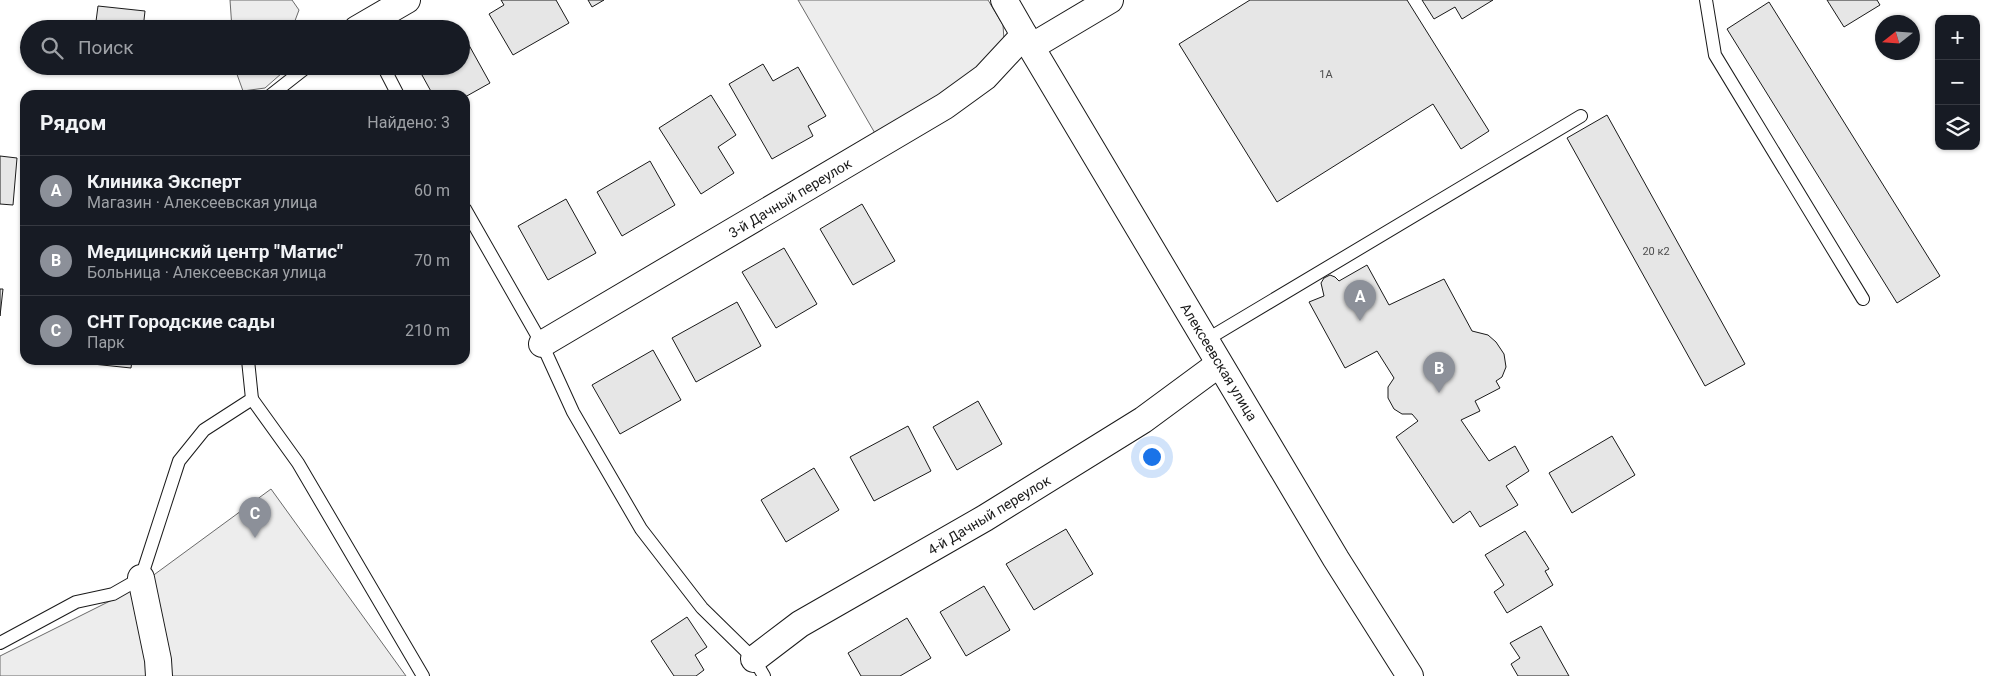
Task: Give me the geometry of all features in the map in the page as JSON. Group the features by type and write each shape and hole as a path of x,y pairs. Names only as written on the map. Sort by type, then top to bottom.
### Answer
{"street":[{"path":"375,20 407,0"},
{"name":"Алексеевская улица","path":"1004,0 1336,559 1410,676"},
{"name":"3-й Дачный переулок","path":"542,344 945,106 985,77 1028,41 1110,0"},
{"name":"4-й Дачный переулок","path":"759,668 800,624 985,518 1143,420 1220,364"},
{"path":"141,578 158,660 159,676"}],"lane":[{"path":"1706,0 1715,55 1863,299"},
{"path":"277,90 297,75"},
{"path":"388,75 395,90"},
{"path":"1206,340 1580,116"},
{"path":"470,218 542,344 574,412 641,530 702,608 759,668"},
{"path":"249,365 252,399 298,463 423,676"},
{"path":"0,643 76,602 113,594 141,578 179,461 204,430 252,399"}],"shaded area":[{"path":"230,0 292,0 299,10 295,20 231,20"},
{"path":"798,0 988,0 1003,25 1004,40 986,64 876,135"},
{"path":"237,75 280,75 265,88 243,90"},
{"path":"271,489 406,676 0,676 0,656 136,588"}],"building":[{"path":"501,0 556,0 569,23 513,55 489,14 504,5"},
{"path":"588,0 604,0 592,7"},
{"path":"1250,0 1407,0 1489,131 1461,149 1433,104 1277,202 1179,44"},
{"path":"1422,0 1493,0 1462,19 1455,7 1434,19"},
{"path":"1827,0 1877,0 1880,5 1844,27"},
{"path":"1769,2 1940,276 1897,303 1727,29"},
{"path":"98,6 145,11 144,20 96,20"},
{"path":"470,47 490,83 470,94 470,90 430,90 422,75 470,75"},
{"path":"763,64 773,81 798,67 826,116 808,126 813,136 772,159 729,84"},
{"path":"711,95 736,135 718,147 734,173 701,194 659,128"},
{"path":"1607,115 1745,364 1705,386 1567,138"},
{"path":"0,156 17,158 13,205 0,204"},
{"path":"650,161 675,205 622,236 597,192"},
{"path":"566,199 596,253 548,280 518,226"},
{"path":"862,204 895,261 853,285 820,229"},
{"path":"784,248 817,304 776,328 742,272"},
{"path":"1367,265 1389,305 1444,279 1472,331 1488,335 1496,342 1504,354 1506,367 1502,377 1496,381 1500,388 1475,401 1480,411 1461,420 1489,461 1515,446 1529,471 1506,486 1518,505 1480,527 1470,511 1453,523 1396,437 1418,421 1412,414 1402,414 1394,409 1388,398 1388,387 1394,378 1377,351 1345,368 1309,302 1324,296 1321,283 1324,278 1330,275 1339,281"},
{"path":"0,289 3,289 0,316"},
{"path":"737,302 761,346 696,382 672,338"},
{"path":"653,350 681,400 620,434 592,385"},
{"path":"102,365 131,365 131,368"},
{"path":"978,401 1002,444 957,470 933,427"},
{"path":"908,426 931,471 874,501 850,457"},
{"path":"1612,436 1635,475 1572,513 1549,473"},
{"path":"814,468 839,510 786,542 761,500"},
{"path":"1066,529 1093,574 1034,610 1006,564"},
{"path":"1525,531 1549,569 1545,571 1553,585 1507,613 1494,592 1504,585 1485,555"},
{"path":"984,586 1010,630 966,656 940,612"},
{"path":"687,617 707,647 695,655 704,670 696,676 674,676 651,641"},
{"path":"907,618 931,658 900,676 861,676 848,653"},
{"path":"1541,626 1569,676 1518,676 1511,664 1520,658 1510,643"}],"place":[{"name":"Клиника Эксперт","path":"1360,321"},
{"name":"Медицинский центр \"Матис\"","path":"1439,393"},
{"name":"СНТ Городские сады","path":"255,538"}]}
